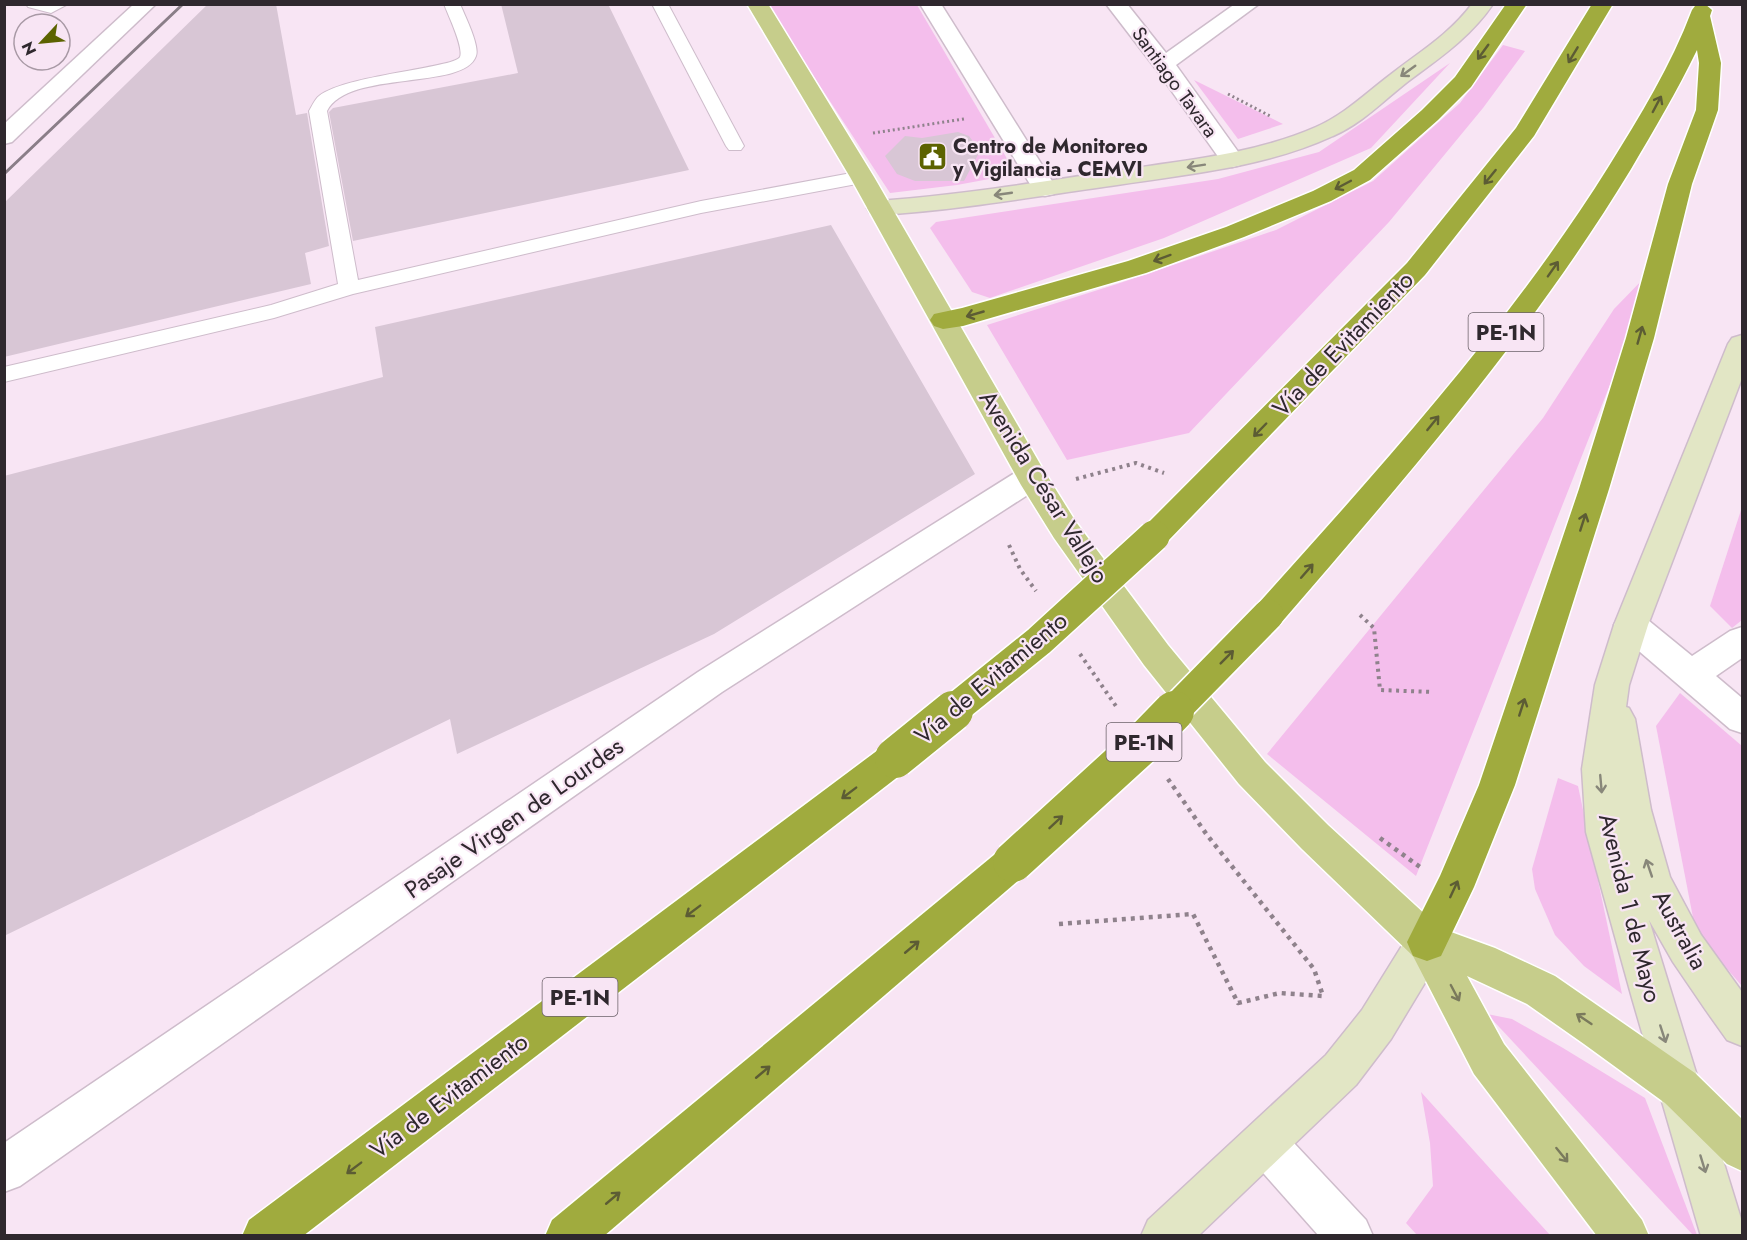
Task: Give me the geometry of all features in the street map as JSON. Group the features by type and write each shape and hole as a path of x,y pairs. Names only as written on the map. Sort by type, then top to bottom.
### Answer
{"highway":[{"path":"943,320 963,317 1137,267 1278,216 1362,175 1430,115 1463,82 1517,4"},
{"name":"Vía de Evitamiento","path":"265,1236 895,758 1039,641 1154,536 1416,270 1526,131 1603,4"},
{"path":"1427,942 1455,887 1497,785 1594,489 1640,338 1680,184 1705,117 1710,87 1710,63 1702,11"},
{"name":"PE-1N","path":"568,1236 1013,862 1138,748 1268,615 1404,459 1546,279 1622,166 1658,103 1702,11"}],"main road":[{"name":"Avenida César Vallejo","path":"757,4 861,177 1032,477 1065,530 1156,655 1252,773 1315,837 1427,942 1489,1059 1626,1236"},
{"name":"Avenida César Vallejo","path":"1427,942 1481,962 1540,990 1599,1029 1680,1088 1743,1149"}],"street":[{"path":"4,138 146,4"},
{"path":"930,4 1045,189"},
{"name":"Santiago Tavara","path":"1116,4 1164,64 1232,160"},
{"path":"1164,64 1249,4"},
{"path":"879,208 916,206 1045,189 1232,160 1281,148 1327,130 1442,47 1483,4"},
{"name":"Avenida 1 de Mayo","path":"1724,1236 1652,998 1605,832 1600,769 1612,685 1631,625 1743,344"},
{"name":"Pasaje Virgen de Lourdes","path":"4,1170 710,682 1032,477"},
{"path":"1631,625 1743,718"},
{"path":"1691,675 1743,641"},
{"name":"Australia","path":"1612,685 1635,827 1659,898 1697,966 1743,1025"},
{"path":"1164,1236 1341,1070 1384,1016 1427,942"},
{"path":"1264,1142 1350,1236"}],"lane":[{"path":"34,4 51,8 60,4"},
{"path":"349,288 318,111 324,100 343,89 367,82 449,69 464,63 469,55 468,45 452,4"},
{"path":"660,4 735,146"},
{"path":"4,375 274,311 349,288 701,207 861,177"}],"path":[{"path":"1226,93 1278,120"},
{"path":"867,134 969,118"},
{"path":"1072,480 1136,463 1204,487"},
{"path":"1360,615 1374,628 1380,690 1433,692"},
{"path":"1377,835 1426,871"},
{"path":"1059,924 1193,914 1238,1003 1280,993 1323,996"}],"shaded area":[{"path":"767,5 917,5 1016,174 957,185 890,193"},
{"path":"1503,45 1525,51 1483,108 1389,222 1189,433 1067,460 987,325 1276,230 1373,181 1460,103"},
{"path":"1450,63 1371,148 1164,238 990,298 972,292 930,228 936,222 1218,179 1319,152"},
{"path":"1194,80 1283,124 1238,139"},
{"path":"1648,274 1645,296 1416,876 1267,754 1543,418 1614,309"},
{"path":"1742,507 1742,620 1732,628 1710,606"},
{"path":"1680,693 1742,746 1742,986 1696,933 1656,726"},
{"path":"1558,778 1578,786 1622,994 1584,966 1555,935 1535,889 1532,869"},
{"path":"1487,1014 1512,1019 1645,1098 1697,1235 1693,1235"},
{"path":"1421,1092 1550,1235 1417,1235 1406,1223 1433,1186 1430,1143"}],"building":[{"path":"208,4 276,4 296,115 307,113 329,246 305,253 311,284 4,357 4,203"},
{"path":"501,4 608,4 689,170 353,241 329,112 333,108 518,73"},
{"name":"Centro de Monitoreo y Vigilancia - CEMVI","path":"958,132 969,136 980,151 964,181 915,181 897,174 885,156 905,136 922,138"},
{"path":"831,225 975,474 714,634 457,754 450,719 4,936 4,476 383,377 375,327"}],"railway":[{"path":"4,174 183,4"}],"place":[{"name":"Centro de Monitoreo y Vigilancia - CEMVI","path":"932,157"}]}
